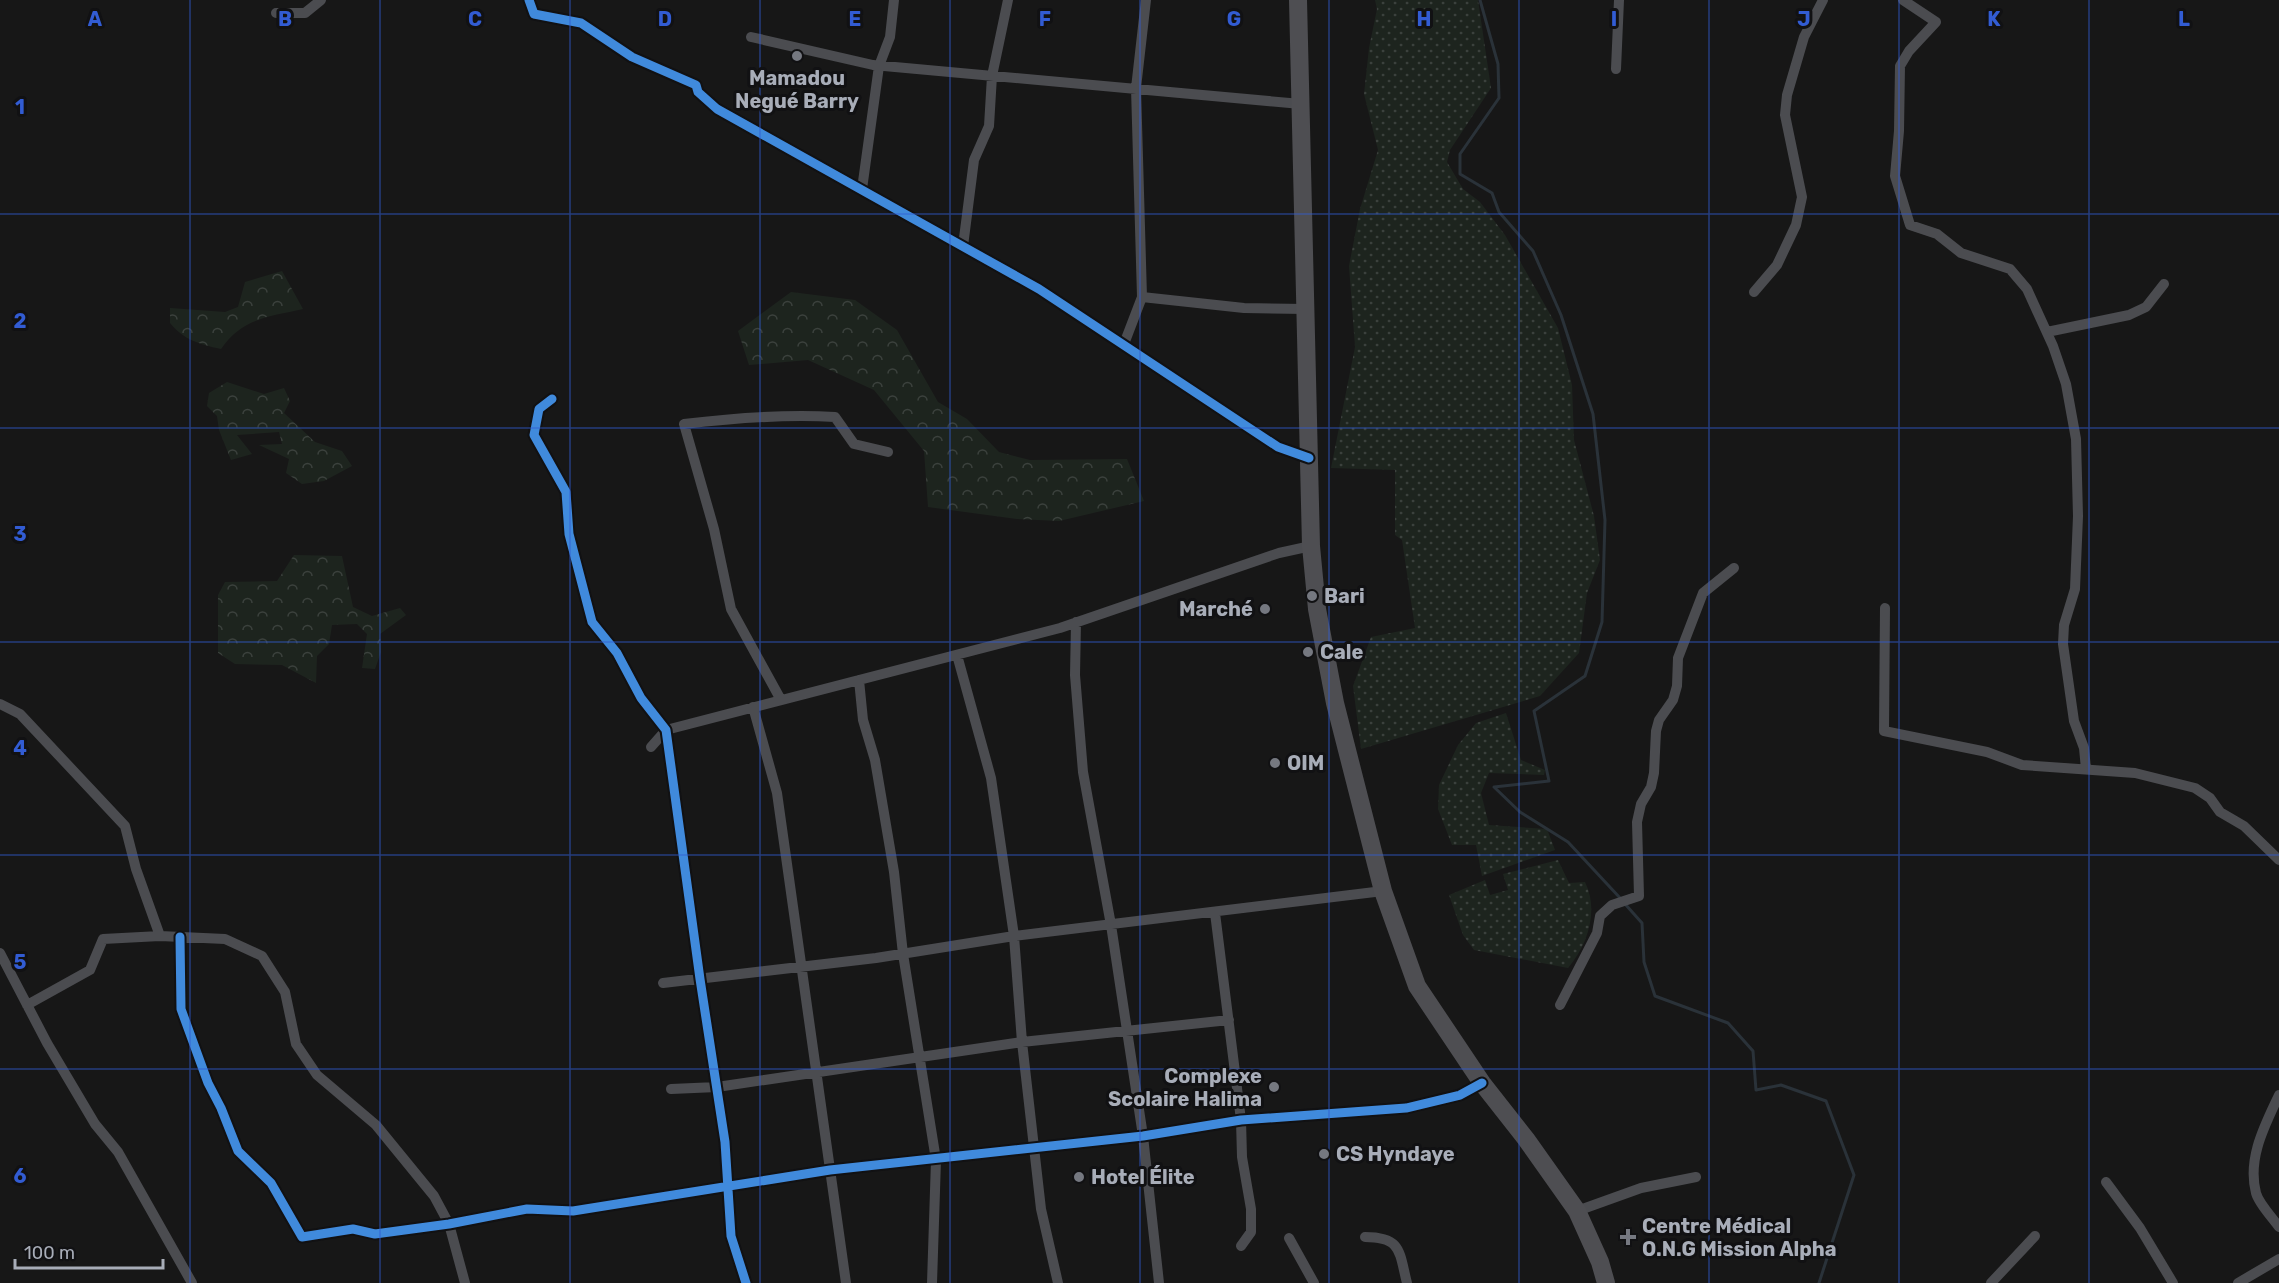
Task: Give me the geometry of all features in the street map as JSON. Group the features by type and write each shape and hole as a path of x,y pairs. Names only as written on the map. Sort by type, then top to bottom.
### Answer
{"highway":[{"path":"1298,0 1311,546 1324,657 1383,891 1417,986 1482,1083 1526,1139 1577,1211 1600,1262 1606,1283"}],"street":[{"path":"276,13 305,13 321,0"},
{"path":"528,0 534,14 582,23 632,57 696,85 698,92 717,109 1039,289 1278,447 1309,458"},
{"path":"862,189 879,66 890,37 894,0"},
{"path":"963,246 974,160 989,126 992,76 1008,0"},
{"path":"1124,344 1142,297 1136,88 1146,0"},
{"path":"1616,69 1619,0"},
{"path":"1754,292 1777,265 1798,216 1802,197 1785,115 1787,94 1804,37 1823,0"},
{"path":"1903,0 1936,22 1909,51 1900,66 1895,176 1910,225 1937,234 1961,253 2010,269 2027,290 2047,332 2066,384 2076,439 2078,516 2075,590 2064,625 2063,644 2074,721 2084,748 2086,769"},
{"path":"751,37 879,66 1301,104"},
{"path":"2047,332 2129,315 2146,307 2164,284"},
{"path":"1142,297 1244,308 1306,309"},
{"path":"552,399 538,409 534,435 566,492 569,534 592,622 617,653 641,698 666,730 717,1087 731,1236 746,1283"},
{"path":"781,700 731,609 714,529 684,424 732,418 798,415 835,417 854,444 888,452"},
{"path":"651,747 666,730 1076,622 1279,552 1311,546"},
{"path":"1560,1005 1597,933 1600,916 1612,905 1635,899 1640,890 1638,813 1651,787 1659,720 1673,700 1677,686 1678,658 1702,593 1734,568"},
{"path":"1885,608 1884,731 1987,752 2022,765 2135,773 2195,788 2210,798 2220,813 2244,826 2279,861"},
{"path":"1076,622 1075,675 1083,772 1111,925 1143,1136 1159,1283"},
{"path":"957,655 991,778 1014,936 1022,1042 1041,1209 1058,1283"},
{"path":"858,680 863,720 875,760 894,872 903,954 936,1160 933,1283"},
{"path":"0,704 20,714 126,826 136,869 160,936"},
{"path":"753,708 777,793 846,1283"},
{"path":"663,983 903,954 1014,936 1383,891"},
{"path":"1215,913 1241,1120 1242,1157 1252,1223 1251,1232 1241,1246"},
{"path":"27,1005 90,970 103,939 160,936 225,939 262,956 285,992 296,1044 317,1075 375,1125 434,1196 449,1224 465,1283"},
{"path":"180,937 181,1009 208,1083 221,1108 238,1151 271,1183 302,1237 353,1229 375,1234 449,1224 527,1209 573,1211 830,1170 1143,1136 1241,1120 1406,1108 1460,1095 1482,1083"},
{"path":"0,952 27,1005 95,1124 118,1152 192,1283"},
{"path":"671,1089 717,1087 1022,1042 1229,1020"},
{"path":"2279,1095 2260,1136 2254,1168 2256,1194 2279,1227"},
{"path":"1577,1211 1641,1188 1696,1177"},
{"path":"2106,1182 2140,1228 2173,1283"},
{"path":"1991,1283 2035,1236"},
{"path":"1365,1237 1383,1237 1393,1241 1399,1251 1407,1283"},
{"path":"1289,1238 1314,1283"},
{"path":"2238,1283 2279,1259"}],"green space":[{"path":"1375,0 1478,0 1491,88 1450,150 1447,162 1463,189 1480,202 1505,235 1558,328 1572,385 1574,440 1594,516 1600,560 1587,593 1579,653 1540,696 1361,749 1353,686 1371,637 1415,628 1402,540 1395,535 1395,470 1331,468 1355,347 1349,266 1360,209 1378,150 1364,94 1369,48 1377,9"},
{"path":"282,271 303,309 257,320 238,331 221,349 192,340 181,334 170,323 170,308 225,312 238,307 245,282"},
{"path":"791,292 855,300 897,330 938,402 967,419 999,452 1030,460 1127,459 1144,501 1059,521 1017,519 928,507 924,451 874,390 808,360 749,365 738,331"},
{"path":"227,382 264,394 284,388 290,401 284,413 315,442 342,451 352,466 324,481 302,484 286,473 289,459 259,445 282,444 279,432 237,435 252,454 231,460 219,430 217,416 207,406 209,393"},
{"path":"294,555 342,556 353,607 372,616 400,608 406,615 380,634 381,652 375,669 362,668 367,634 357,624 332,625 329,644 317,656 316,683 282,665 235,664 218,653 218,595 225,582 277,581"},
{"path":"1506,713 1521,760 1545,770 1544,775 1489,773 1481,793 1489,825 1547,829 1555,850 1482,876 1476,845 1452,845 1438,809 1439,785 1458,745 1476,723"},
{"path":"1558,860 1569,883 1585,882 1591,904 1586,938 1568,968 1474,950 1463,935 1449,895 1485,880 1490,895 1508,890 1503,874"}],"waterway":[{"path":"1480,0 1498,64 1499,98 1460,154 1460,174 1492,193 1499,212 1533,251 1561,315 1593,414 1605,520 1602,622 1585,676 1534,711 1549,781 1494,787 1520,812 1568,842 1621,899"},
{"path":"1625,904 1642,923 1644,962 1655,996 1728,1023 1753,1051 1756,1090 1781,1085 1826,1101 1854,1175 1819,1283"}],"cycle path":[{"path":"529,0 534,14 581,23 632,57 696,85 698,92 717,109 1039,289 1278,447 1309,458"},
{"path":"552,399 539,409 534,435 566,492 569,534 592,622 617,653 641,698 666,730 725,1142 731,1236 746,1283"},
{"path":"180,937 181,1009 208,1083 221,1108 238,1151 271,1183 302,1237 353,1229 375,1234 449,1224 527,1209 573,1211 830,1170 1143,1136 1241,1120 1406,1108 1460,1095 1482,1083"}],"place":[{"name":"Mamadou Negué Barry","path":"797,56"},
{"name":"Bari","path":"1312,596"},
{"name":"Marché","path":"1265,609"},
{"name":"Cale","path":"1308,652"},
{"name":"OIM","path":"1275,763"},
{"name":"Complexe Scolaire Halima","path":"1274,1087"},
{"name":"CS Hyndaye","path":"1324,1154"},
{"name":"Hotel Élite","path":"1079,1177"},
{"name":"Centre Médical O.N.G Mission Alpha","path":"1628,1237"}]}
